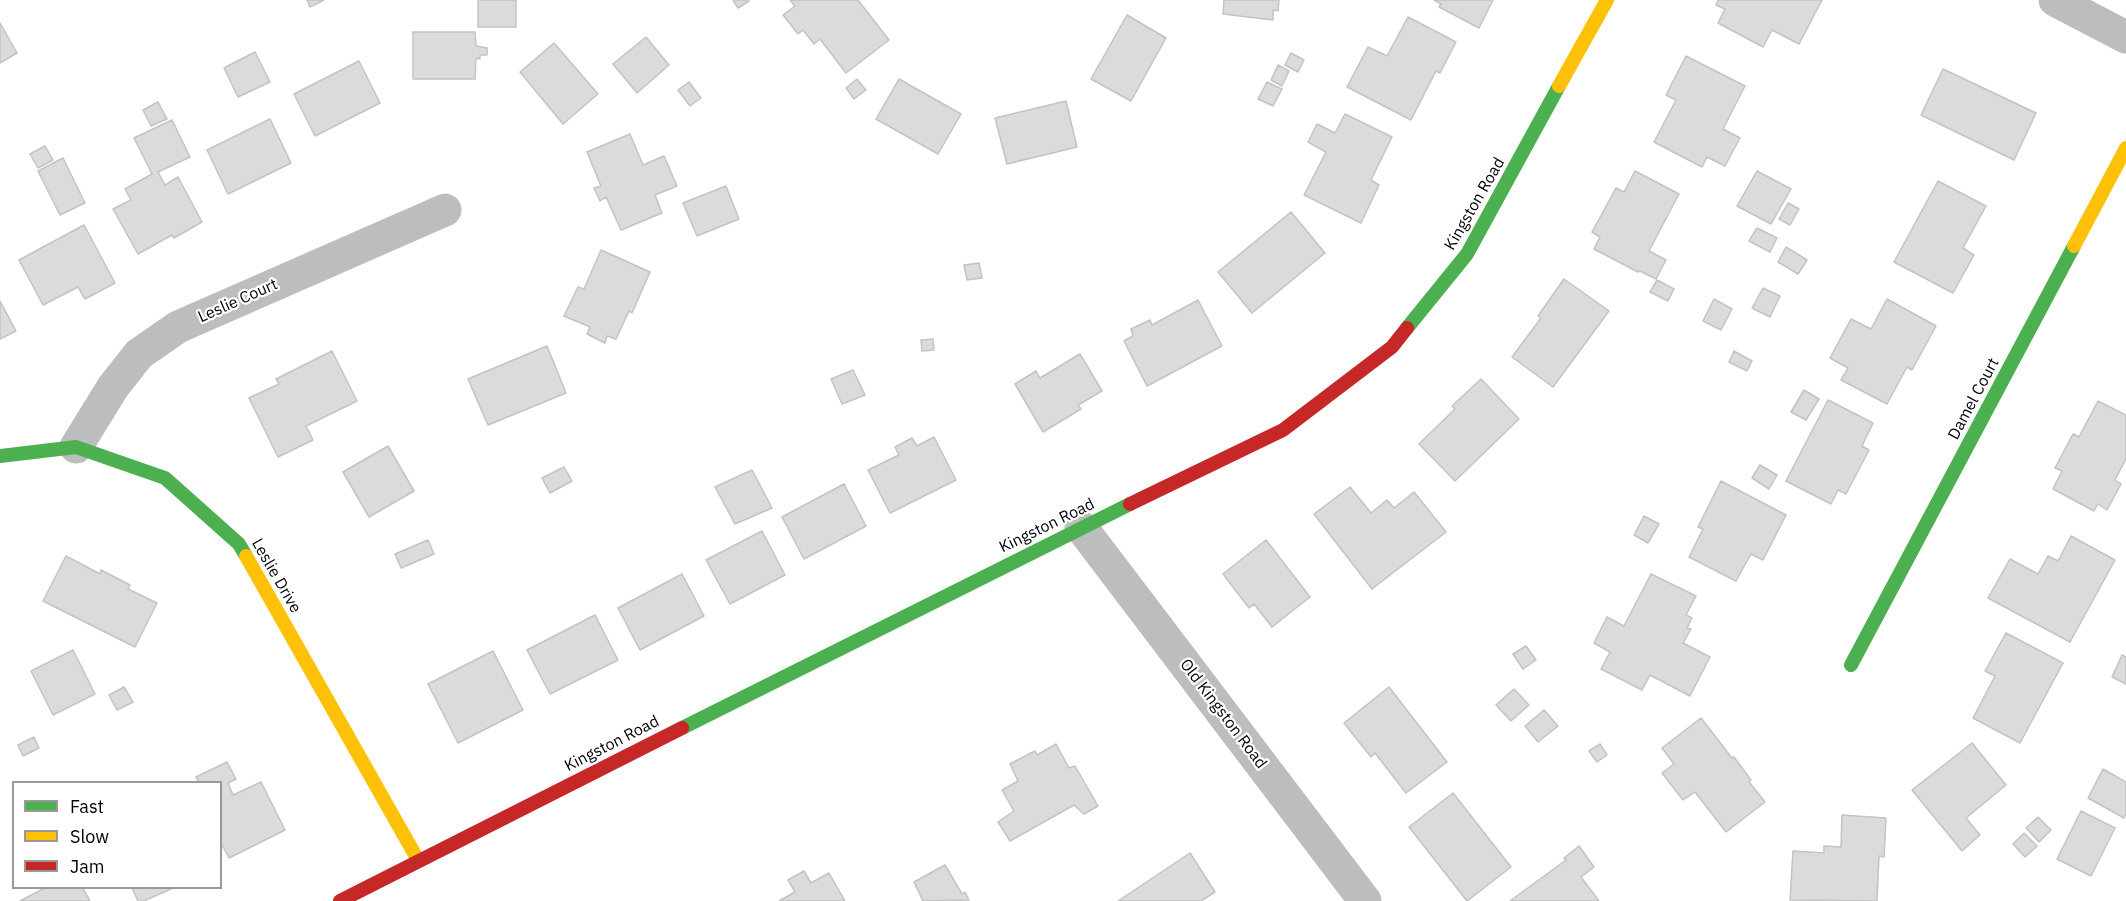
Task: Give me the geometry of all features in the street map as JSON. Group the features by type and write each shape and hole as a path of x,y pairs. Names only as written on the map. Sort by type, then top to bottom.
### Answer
{"street":[{"name":"Kingston Road","path":"340,901 1081,527 1283,430 1392,347 1467,254 1606,0"},
{"path":"2055,0 2126,37"},
{"name":"Damel Court","path":"1851,665 2126,148"},
{"name":"Leslie Court","path":"76,447 113,387 139,354 178,327 445,210"},
{"name":"Leslie Drive","path":"0,456 76,447 165,478 239,544 418,860"},
{"name":"Old Kingston Road","path":"1081,527 1365,901"}],"building":[{"path":"307,0 324,0 310,7"},
{"path":"478,0 516,0 516,27 478,27"},
{"path":"733,0 748,0 749,1 738,8"},
{"path":"790,0 858,0 889,40 846,73 820,39 814,44 803,30 798,34 783,15 795,6"},
{"path":"1224,0 1279,0 1278,11 1273,10 1273,20 1223,14"},
{"path":"1434,0 1493,0 1479,28 1439,7 1441,4"},
{"path":"1718,0 1822,0 1799,44 1772,30 1763,47 1718,23 1725,9 1716,5"},
{"path":"1127,15 1166,38 1131,101 1091,79"},
{"path":"1408,17 1456,42 1440,73 1436,71 1411,120 1347,87 1368,47 1387,56"},
{"path":"0,23 17,53 0,63"},
{"path":"413,32 475,32 476,46 487,48 487,55 480,55 480,59 476,58 475,79 413,79"},
{"path":"646,37 669,65 637,93 613,64"},
{"path":"554,43 598,94 563,124 520,72"},
{"path":"255,52 270,82 238,97 224,68"},
{"path":"1291,53 1304,60 1298,72 1285,65"},
{"path":"1686,56 1745,86 1723,129 1740,138 1725,166 1707,157 1702,167 1654,142 1676,100 1666,95"},
{"path":"359,61 380,103 315,136 294,94"},
{"path":"1278,65 1289,71 1282,86 1271,80"},
{"path":"1943,69 2036,113 2014,160 1921,115"},
{"path":"857,79 866,90 854,99 846,88"},
{"path":"899,79 961,114 938,154 876,119"},
{"path":"689,82 701,98 690,106 678,90"},
{"path":"1267,82 1282,89 1273,106 1258,99"},
{"path":"1066,101 1077,147 1007,164 995,118"},
{"path":"158,102 167,119 151,126 143,110"},
{"path":"1345,114 1392,137 1371,180 1379,185 1361,223 1304,195 1326,152 1308,142 1317,124 1335,133"},
{"path":"270,119 291,163 228,194 207,150"},
{"path":"172,120 190,157 158,172 165,185 178,177 202,222 138,254 113,209 131,200 125,189 152,174 134,138"},
{"path":"630,134 643,165 664,156 677,186 655,195 662,213 621,230 606,197 600,201 594,188 601,186 587,152"},
{"path":"45,146 53,160 38,168 30,154"},
{"path":"63,158 85,203 60,215 38,171"},
{"path":"1635,171 1679,194 1649,251 1666,260 1656,279 1594,249 1600,237 1592,232 1616,188 1624,192"},
{"path":"1757,171 1791,189 1771,224 1737,206"},
{"path":"1938,181 1986,206 1963,248 1974,255 1953,293 1894,262"},
{"path":"726,186 739,219 697,236 683,203"},
{"path":"1788,203 1799,209 1790,225 1779,219"},
{"path":"1291,212 1325,253 1252,313 1218,272"},
{"path":"84,225 115,283 85,299 78,287 43,305 19,260"},
{"path":"1757,228 1777,238 1770,252 1749,241"},
{"path":"1786,247 1807,260 1798,274 1778,262"},
{"path":"601,250 650,272 632,313 629,311 616,339 607,336 605,343 587,334 590,327 564,316 578,287 584,289"},
{"path":"979,263 982,278 967,280 964,265"},
{"path":"1564,279 1609,311 1553,387 1512,357 1541,318 1538,316"},
{"path":"1657,280 1674,289 1668,301 1650,292"},
{"path":"1763,288 1780,296 1770,317 1752,308"},
{"path":"1714,299 1732,309 1721,330 1703,321"},
{"path":"1887,299 1936,326 1912,370 1907,367 1887,404 1841,380 1848,368 1830,358 1851,319 1871,329"},
{"path":"1198,300 1222,346 1147,386 1124,341 1133,336 1131,329 1150,320 1152,325"},
{"path":"0,301 16,331 0,339"},
{"path":"933,339 934,350 922,351 921,340"},
{"path":"547,346 566,393 488,425 468,379"},
{"path":"332,351 357,401 306,426 313,440 278,457 249,398 279,384 276,379"},
{"path":"1734,351 1752,361 1747,371 1729,362"},
{"path":"1080,354 1102,391 1078,405 1081,409 1043,432 1015,384 1036,371 1040,378"},
{"path":"853,370 865,395 842,404 831,379"},
{"path":"1481,379 1519,419 1455,481 1419,444 1455,409 1452,406"},
{"path":"1804,390 1819,399 1806,420 1791,412"},
{"path":"1828,400 1873,423 1862,446 1869,450 1846,494 1838,490 1831,504 1786,481"},
{"path":"2098,401 2126,415 2126,459 2115,480 2121,484 2107,510 2098,504 2094,511 2053,489 2062,471 2055,468 2073,434 2079,437"},
{"path":"934,437 956,480 890,513 868,470 899,455 895,447 912,438 917,446"},
{"path":"388,446 414,491 369,517 343,472"},
{"path":"1760,465 1777,475 1769,489 1752,478"},
{"path":"564,467 572,481 550,493 542,478"},
{"path":"752,470 772,508 735,524 715,487"},
{"path":"1721,481 1786,515 1763,560 1751,554 1736,581 1689,557 1703,529 1698,527"},
{"path":"844,484 866,526 804,559 782,517"},
{"path":"1350,487 1371,513 1387,500 1394,508 1414,492 1446,532 1372,589 1314,514"},
{"path":"1644,516 1659,524 1648,543 1634,535"},
{"path":"762,531 785,575 730,604 706,560"},
{"path":"2071,536 2115,560 2070,642 1988,598 2010,559 2038,574 2048,556 2058,561"},
{"path":"428,540 434,554 401,568 395,554"},
{"path":"1266,540 1310,597 1272,627 1254,604 1249,608 1223,574"},
{"path":"66,556 100,574 101,570 130,585 128,589 157,603 135,647 43,601"},
{"path":"682,574 704,616 640,650 618,608"},
{"path":"1651,574 1696,596 1686,615 1692,618 1687,628 1691,629 1683,643 1710,657 1690,696 1650,675 1642,690 1601,669 1610,652 1594,643 1607,617 1624,626"},
{"path":"595,615 618,660 550,694 527,650"},
{"path":"2006,633 2063,663 2020,743 1973,718 1995,676 1985,671"},
{"path":"1526,646 1536,660 1523,669 1513,654"},
{"path":"73,650 95,694 53,715 31,671"},
{"path":"493,651 523,710 458,743 428,684"},
{"path":"2122,655 2126,657 2126,684 2112,677"},
{"path":"124,687 133,702 117,710 109,695"},
{"path":"1389,687 1447,762 1406,793 1375,753 1371,757 1344,723"},
{"path":"1514,689 1529,705 1511,721 1496,705"},
{"path":"1544,710 1558,726 1538,742 1525,726"},
{"path":"1701,718 1732,758 1734,757 1751,780 1749,782 1765,802 1726,832 1695,792 1683,800 1662,773 1674,764 1662,748"},
{"path":"34,737 39,748 23,756 18,745"},
{"path":"1972,743 2006,785 1966,818 1980,835 1962,851 1912,790"},
{"path":"1056,744 1069,768 1075,766 1098,806 1084,814 1074,805 1010,841 998,822 1014,811 1002,790 1018,781 1010,764 1035,751 1037,755"},
{"path":"1600,744 1607,755 1597,762 1589,751"},
{"path":"227,762 236,779 228,783 233,795 261,782 285,830 229,858 222,845 222,781 198,781 196,777"},
{"path":"2103,769 2126,782 2124,818 2088,798"},
{"path":"1453,793 1511,867 1467,901 1409,827"},
{"path":"2081,811 2115,828 2091,876 2057,859"},
{"path":"1842,815 1886,818 1884,857 1879,856 1877,901 1790,900 1793,851 1824,853 1824,846 1841,847"},
{"path":"2038,817 2051,830 2039,842 2026,828"},
{"path":"2024,833 2037,846 2025,857 2013,844"},
{"path":"1579,846 1594,867 1581,877 1599,901 1510,901 1566,860 1564,858"},
{"path":"1190,853 1215,892 1201,901 1118,901"},
{"path":"945,865 962,894 965,892 969,900 923,901 914,882"},
{"path":"804,871 811,883 829,873 845,901 779,901 795,892 788,880"},
{"path":"43,889 84,889 90,901 20,901"},
{"path":"132,889 171,889 144,901 138,901"}],"traffic: fast":[{"path":"1407,328 1467,254 1559,86"},
{"path":"1851,665 2074,246"},
{"path":"0,456 76,447 165,478 239,544 246,556"},
{"path":"682,728 1130,504"}],"traffic: slow":[{"path":"1559,86 1607,0"},
{"path":"2074,246 2126,148"},
{"path":"246,556 418,860"}],"traffic: jam":[{"path":"1130,504 1283,430 1392,347 1407,328"},
{"path":"340,901 682,728"}]}
